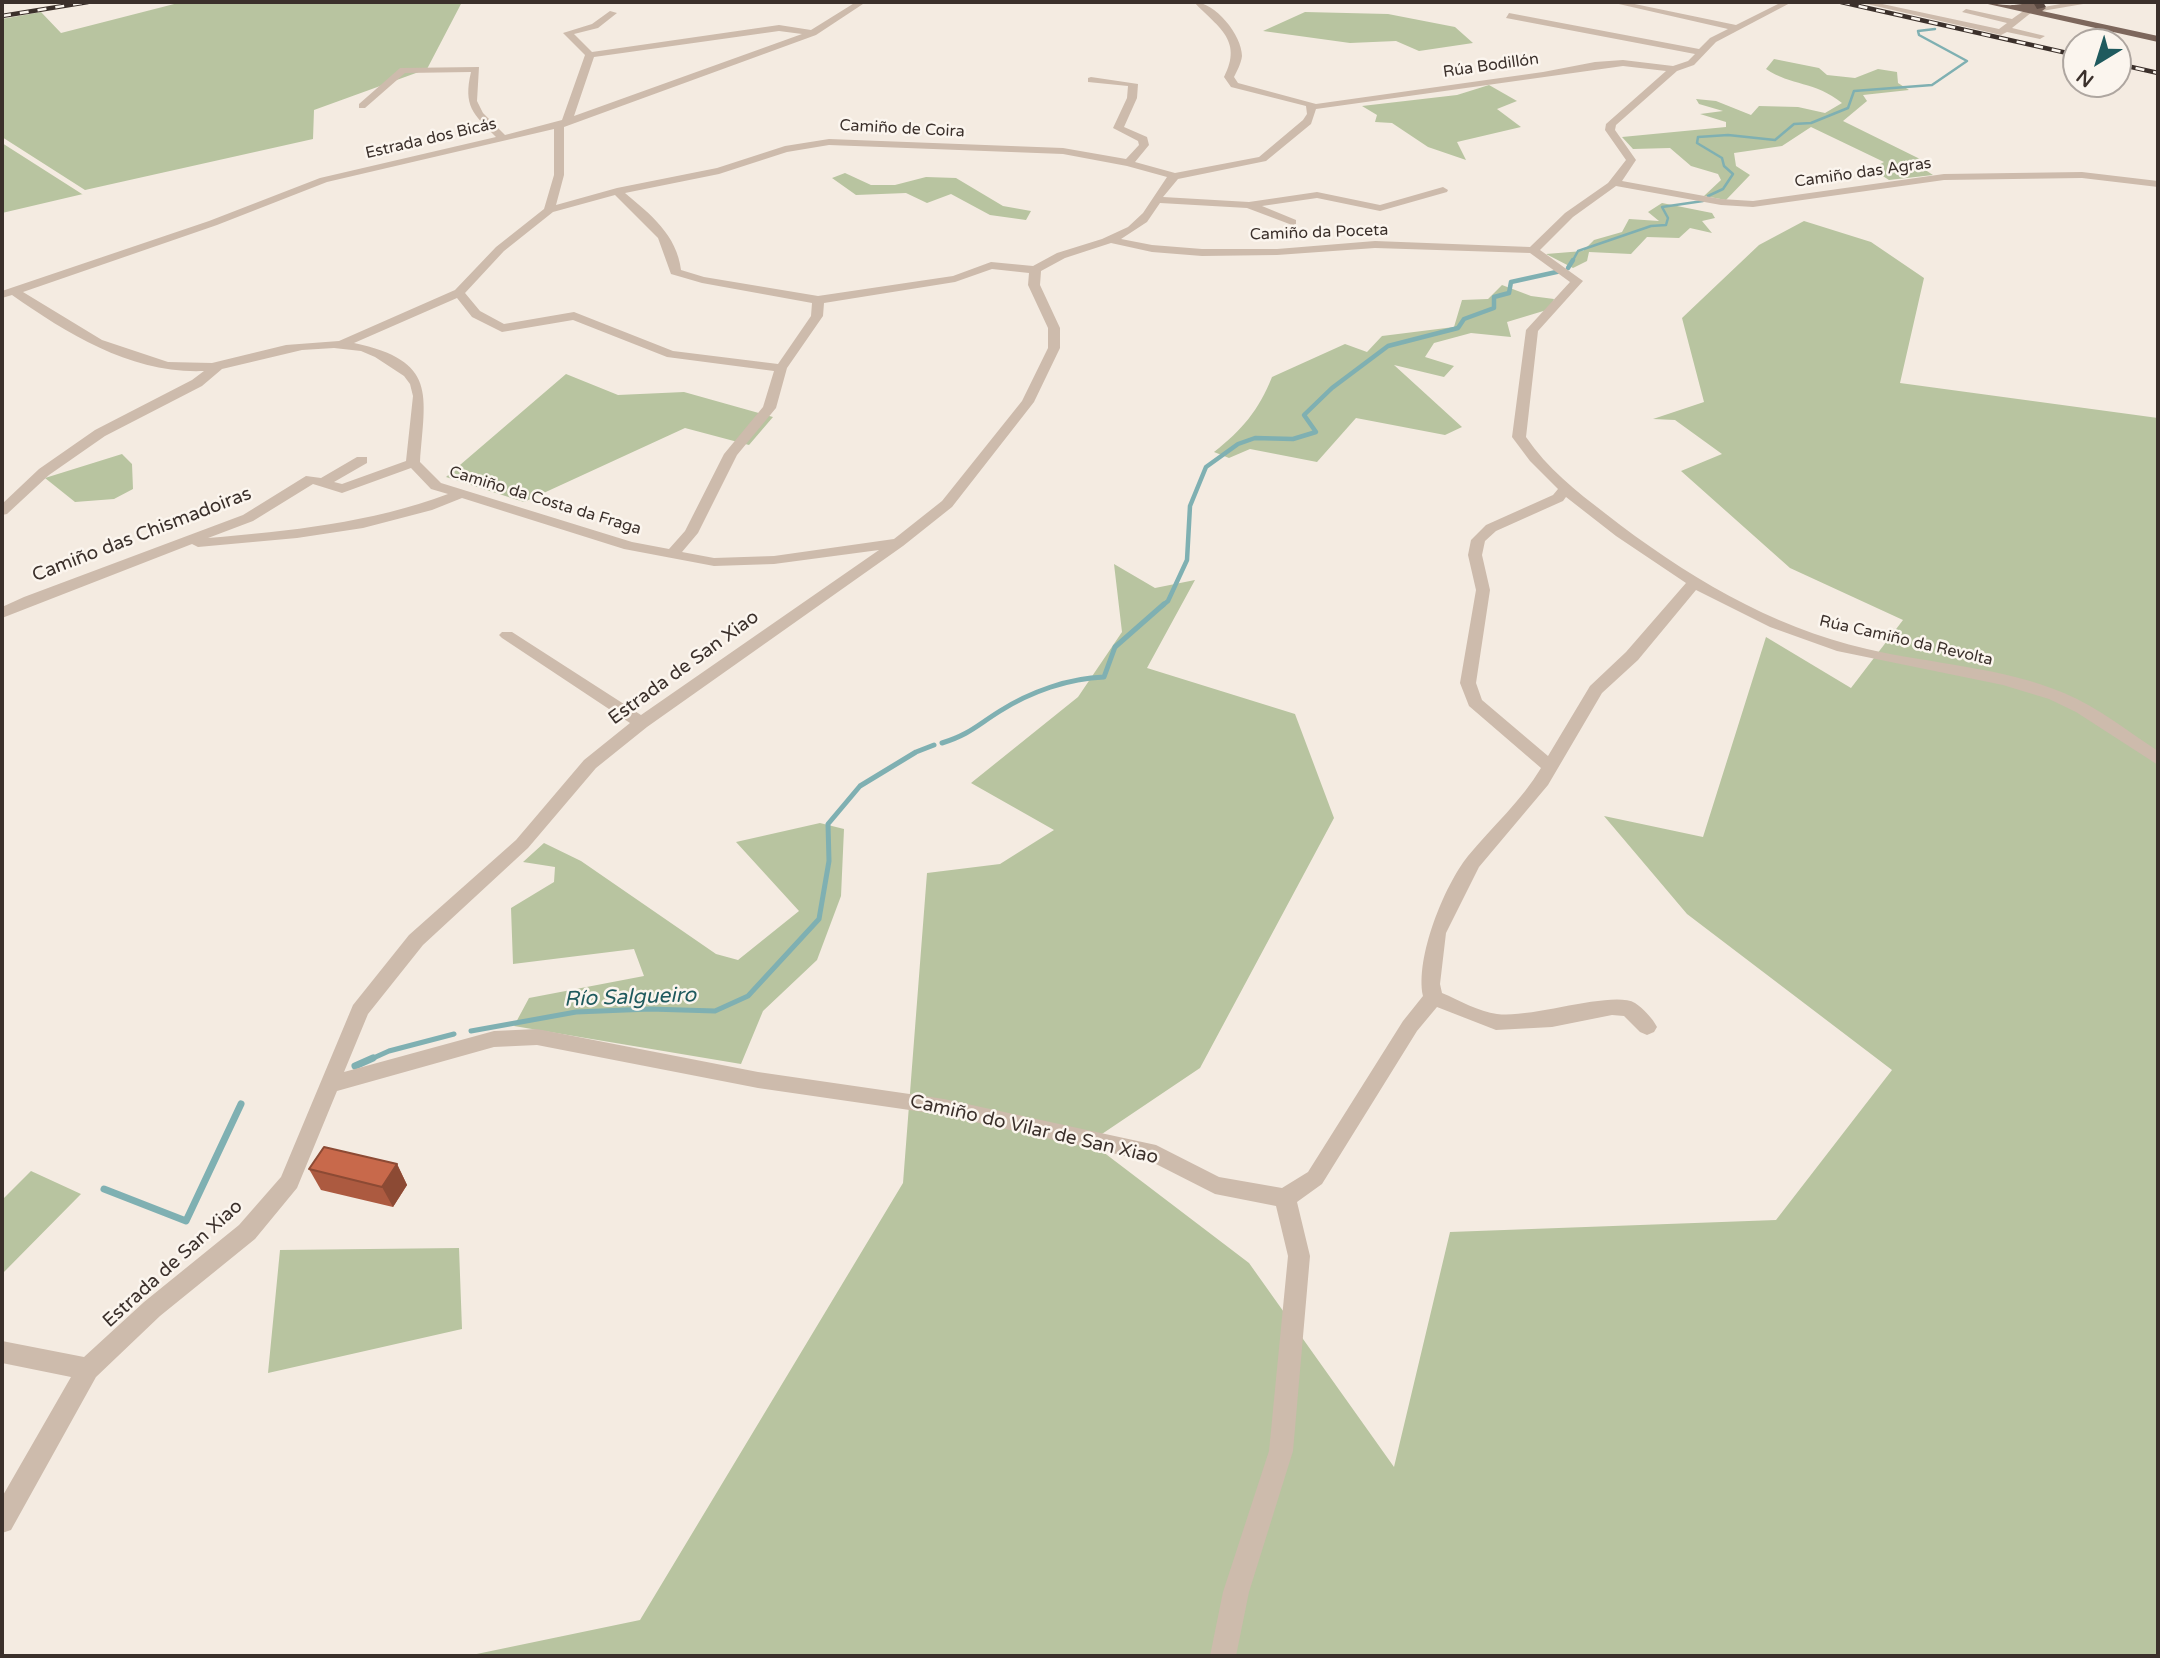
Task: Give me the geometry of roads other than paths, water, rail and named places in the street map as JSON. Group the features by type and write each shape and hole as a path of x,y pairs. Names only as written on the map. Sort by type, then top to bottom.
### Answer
{"main road":[{"path":"1984,2 2032,6"},
{"path":"1992,2 2032,6 2066,19 2158,38"}],"street":[{"name":"Estrada dos Bicás","path":"8,293 213,223 324,180 563,123 813,33 862,2"},
{"path":"617,191 649,220 670,245 676,257 676,272 702,280 818,300 955,279 991,265 1035,270 1063,252 1108,239 1143,221 1167,181 1175,176 1262,159 1307,122 1313,107 1234,86 1230,77 1238,58 1236,47 1208,8 1198,2"},
{"path":"1614,2 1741,27"},
{"path":"1635,2 1741,27"},
{"path":"1533,250 1570,215 1616,183 1631,160 1610,130 1611,124 1674,69 1691,63 1713,40 1788,2"},
{"path":"1862,2 2040,36"},
{"path":"1910,12 1923,2"},
{"path":"1952,21 1973,2"},
{"path":"1952,21 1978,3 1984,2"},
{"path":"2006,28 2032,6 2091,2"},
{"path":"1966,12 2006,28"},
{"path":"590,55 568,33 594,26 613,13"},
{"path":"1509,16 1700,52"},
{"path":"590,55 779,28 813,33"},
{"path":"342,344 459,293 500,249 549,210 559,176 563,123 590,55"},
{"name":"Rúa Bodillón","path":"1313,107 1543,75 1595,65 1623,63 1674,69"},
{"path":"362,106 403,70 476,69 470,92 471,104 503,138"},
{"path":"1091,80 1133,84 1132,98 1118,128 1143,139 1144,145 1128,163"},
{"name":"Camiño de Coira","path":"549,210 617,191 719,171 785,149 853,140 903,147 1036,149 1128,163 1175,176"},
{"name":"Camiño das Agras","path":"1616,183 1753,204 1944,177 2082,175 2158,184"},
{"path":"1157,200 1249,205 1317,195 1380,208 1443,190"},
{"path":"1249,205 1292,222"},
{"name":"Camiño da Poceta","path":"1108,239 1126,246 1175,251 1300,251 1374,245 1495,252 1533,250"},
{"name":"Rúa Camiño da Revolta","path":"1533,250 1577,281 1532,330 1519,437 1526,449 1565,488 1612,526 1694,583 1794,633 1845,648 2022,684 2056,695 2078,705 2158,760"},
{"name":"Estrada de San Xiao","path":"2,1521 89,1369 152,1309 247,1232 289,1182 360,1010 416,940 522,844 590,764 641,723 898,543 947,504 991,444 1028,402 1054,348 1054,328 1034,285 1035,270"},
{"path":"8,293 128,356 191,369 216,368 271,351 342,344 360,345 408,371 418,390 413,463"},
{"path":"459,293 476,314 502,328 573,316 671,354 781,368"},
{"path":"672,554 691,533 731,454 769,408 781,368 817,316 818,300"},
{"path":"2,511 44,472 100,433 197,383 216,368"},
{"path":"323,482 362,460"},
{"name":"Camiño da Costa da Fraga","path":"413,463 436,486 458,495 629,546 714,562 774,560 898,543"},
{"name":"Camiño das Chismadoiras","path":"2,613 173,544 248,518 311,479 342,489 413,463"},
{"path":"1550,767 1475,702 1468,683 1483,590 1475,555 1478,540 1491,528 1558,498 1565,488"},
{"path":"173,544 248,539 391,519 458,495"},
{"path":"1433,998 1430,984 1437,933 1472,863 1542,781 1596,690 1632,656 1694,583"},
{"path":"506,635 641,723"},
{"path":"1433,998 1496,1022 1552,1019 1620,1008 1629,1009 1647,1027"},
{"path":"1223,1656 1236,1592 1281,1451 1298,1256 1285,1198 1315,1178 1410,1027 1433,998"},
{"name":"Camiño do Vilar de San Xiao","path":"327,1085 494,1038 537,1037 758,1080 944,1107 1156,1154 1215,1185 1285,1198"},
{"path":"2,1352 89,1369"}],"waterway":[{"name":"Río Salgueiro","path":"1708,196 1723,189 1733,174 1724,166 1722,158 1697,143 1698,137 1728,135 1775,140 1794,124 1811,123 1848,108 1854,91 1932,85 1967,61 1919,35 1918,31 1935,29"},
{"name":"Río Salgueiro","path":"1572,262 1578,251 1651,226 1666,225 1668,218 1662,207 1703,201"},
{"name":"Río Salgueiro","path":"1568,268 1573,260"},
{"name":"Río Salgueiro","path":"1162,606 1168,601 1187,560 1190,506 1206,467 1238,444 1255,438 1293,439 1316,432 1304,415 1332,388 1388,346 1458,328 1464,319 1494,308 1494,297 1509,293 1511,282 1561,271"},
{"name":"Río Salgueiro","path":"942,743 966,733 1012,704 1037,692 1077,680 1104,677 1115,647 1164,604"},
{"name":"Río Salgueiro","path":"471,1031 576,1012 650,1009 715,1011 748,996 819,919 829,861 828,824 860,786 916,752 934,745"},
{"name":"Río Salgueiro","path":"369,1060 389,1051 454,1034"},
{"name":"Río Salgueiro","path":"355,1066 373,1058"},
{"name":"Río Salgueiro","path":"104,1189 186,1221 241,1104"}],"railway":[{"path":"2,16 88,2"},
{"path":"1841,2 2062,52"},
{"path":"2132,67 2158,73"}]}
